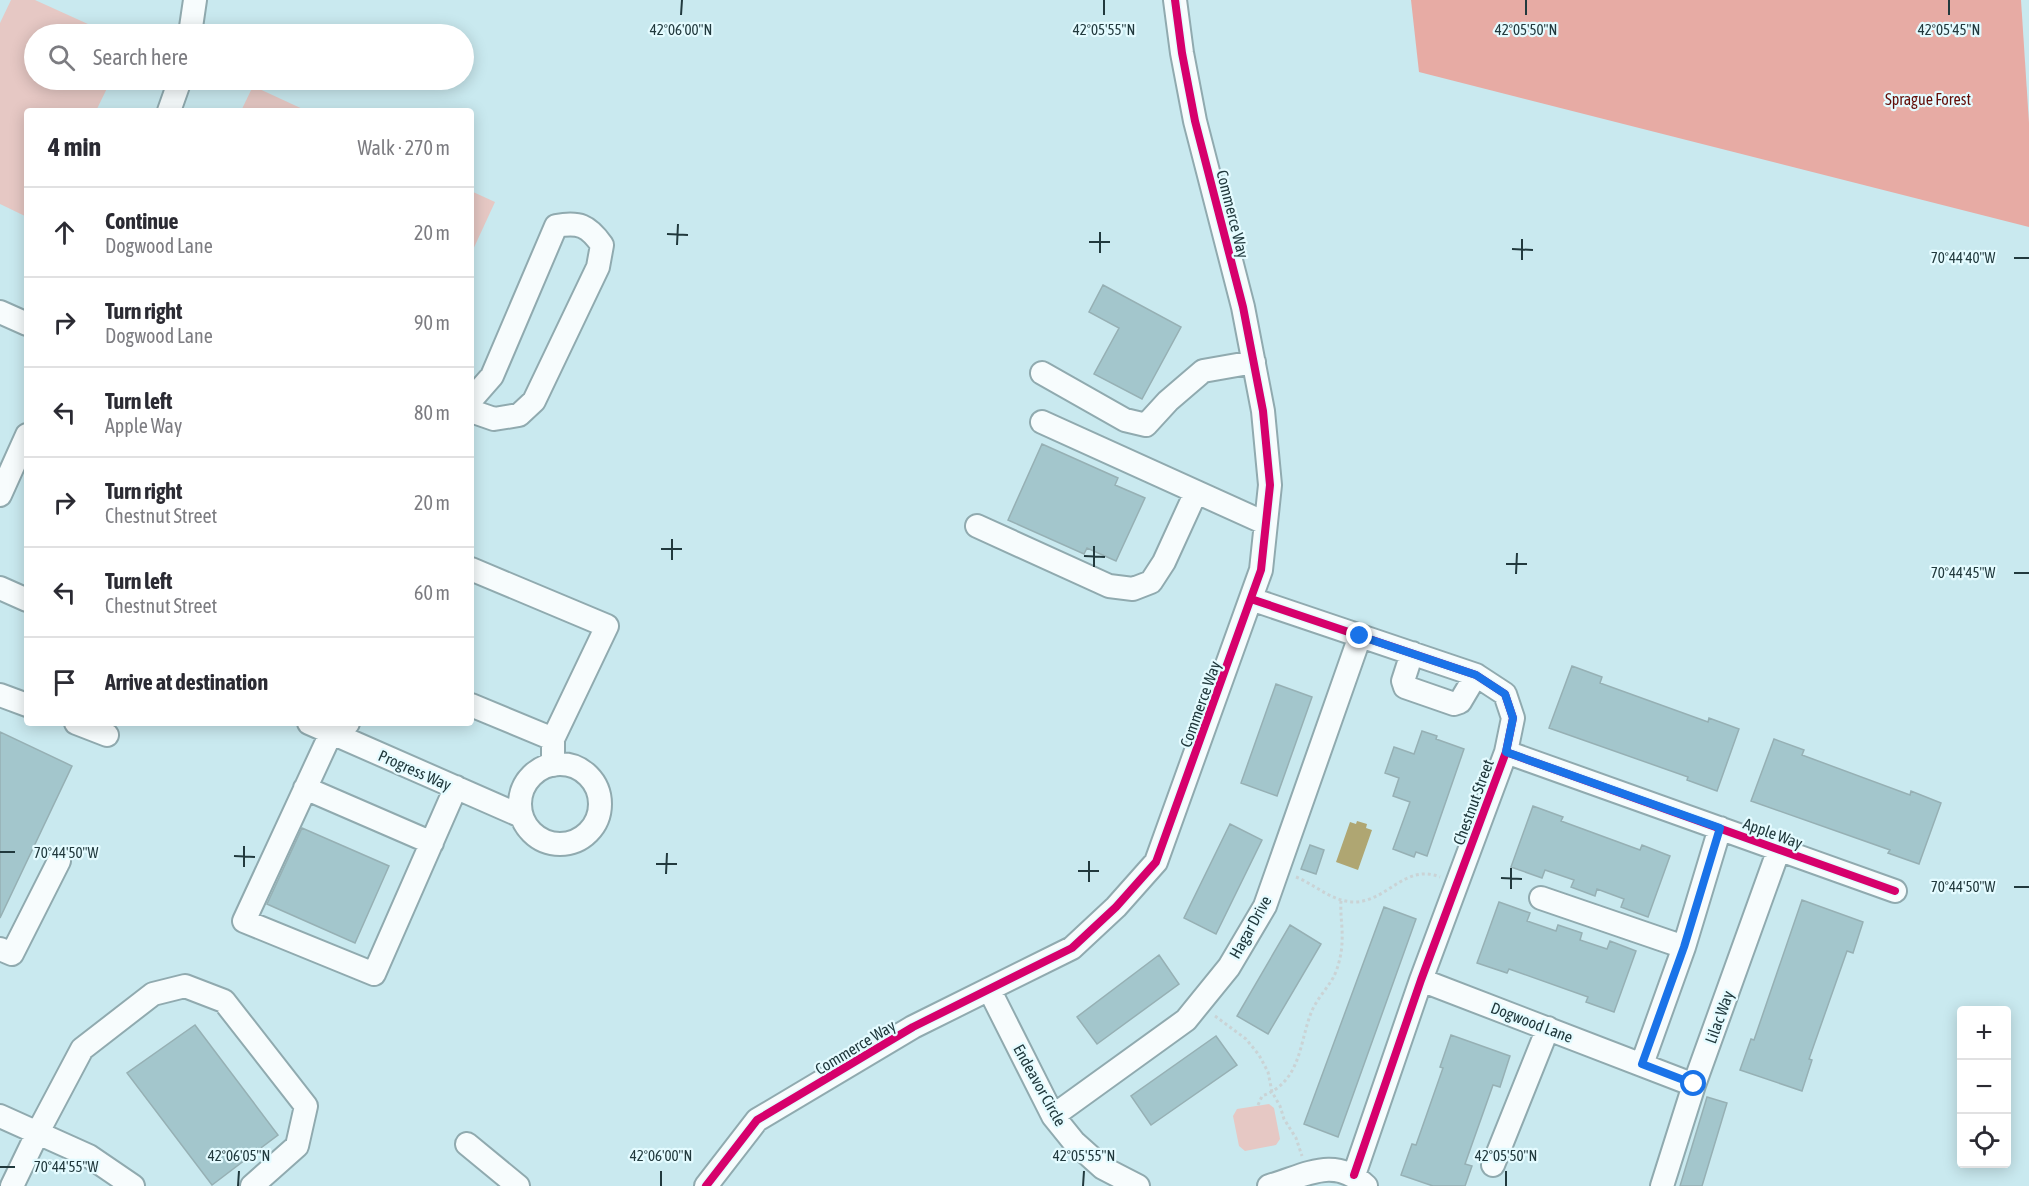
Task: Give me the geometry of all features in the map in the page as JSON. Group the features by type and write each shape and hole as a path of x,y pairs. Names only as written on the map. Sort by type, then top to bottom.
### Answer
{"street":[{"path":"191,24 195,0"},
{"name":"Commerce Way","path":"706,1186 757,1120 913,1028 1072,948 1116,907 1156,862 1261,570 1269,485 1263,411 1254,362 1243,306 1195,121 1175,0"},
{"path":"170,108 176,90"},
{"path":"474,397 492,376 556,226 574,223 593,231 602,245 598,267 534,401 519,415 494,419 474,412"},
{"path":"0,312 24,323"},
{"path":"1042,373 1125,420 1146,425 1168,401 1203,371 1254,362"},
{"path":"1042,422 1266,523"},
{"path":"0,495 5,472 24,440"},
{"path":"977,526 1109,586 1133,589 1151,582 1164,562 1196,492"},
{"path":"474,570 607,626 553,739 553,765 537,771 522,791 521,816"},
{"path":"0,588 24,599"},
{"name":"Chestnut Street","path":"1251,599 1476,675 1505,694 1513,718 1506,752 1421,980 1360,1181"},
{"name":"Hagar Drive","path":"1053,1116 1186,1020 1228,967 1265,906 1360,636"},
{"path":"1412,653 1403,681 1405,687 1454,704 1460,702 1476,675"},
{"path":"0,694 24,704"},
{"path":"474,706 553,739"},
{"path":"84,726 107,735"},
{"path":"339,728 305,789 244,921 374,974 456,788"},
{"name":"Progress Way","path":"339,728 456,788 521,816 528,829 538,838 551,844 565,845 579,841 590,833 598,821 601,807 600,793 593,780 584,771 573,765 553,765"},
{"name":"Apple Way","path":"1506,752 1895,891"},
{"path":"305,789 432,843"},
{"path":"1642,1064 1684,947 1720,828"},
{"name":"Lilac Way","path":"1662,1186 1694,1084 1779,849"},
{"path":"0,949 12,954 59,861"},
{"path":"1541,898 1684,947"},
{"name":"Dogwood Lane","path":"1421,980 1694,1084"},
{"path":"12,1186 82,1049 153,994 185,986 224,1001 306,1106 297,1146 252,1186"},
{"name":"Endeavor Circle","path":"989,989 1053,1116 1074,1142 1103,1168 1138,1186"},
{"path":"1493,1165 1548,1028"},
{"path":"0,1116 89,1156 119,1182"},
{"path":"467,1144 518,1186"},
{"path":"1271,1186 1325,1168 1360,1181"}],"path":[{"path":"1277,870 1312,884 1318,890 1341,901 1357,902 1379,896 1411,875 1422,873 1457,884"},
{"path":"1258,1105 1262,1096 1280,1086 1295,1065 1301,1051 1310,1014 1335,975 1342,941 1341,901"},
{"path":"1199,1004 1246,1039 1259,1055 1268,1072 1272,1092 1284,1119 1296,1138 1302,1156 1312,1155"}],"shaded area":[{"path":"11,0 35,0 88,24 24,24 24,90 106,90 97,108 24,108 24,216 0,204 0,23"},
{"path":"251,90 262,90 301,108 242,108"},
{"path":"474,192 495,202 474,248"},
{"path":"1357,821 1367,824 1366,828 1372,830 1358,870 1336,862 1350,822 1356,824"},
{"path":"1269,1104 1274,1108 1280,1139 1276,1145 1245,1151 1239,1146 1233,1116 1237,1109"}],"green space":[{"name":"Sprague Forest","path":"1411,0 2021,0 2029,123 2029,227 1419,72"}],"building":[{"path":"1103,285 1181,327 1142,399 1094,374 1119,328 1089,312"},
{"path":"1042,444 1118,478 1115,485 1145,498 1116,561 1087,548 1084,554 1008,520"},
{"path":"1572,666 1602,677 1600,683 1708,722 1709,718 1739,729 1717,791 1687,780 1688,777 1549,728"},
{"path":"1276,684 1312,697 1277,796 1241,783"},
{"path":"1422,731 1437,736 1436,739 1464,749 1427,856 1416,852 1414,857 1393,849 1410,802 1393,796 1399,778 1385,773 1394,747 1414,754"},
{"path":"0,732 72,766 0,918"},
{"path":"1774,739 1804,750 1802,755 1910,795 1911,791 1941,803 1919,864 1888,853 1890,850 1751,801"},
{"path":"1533,806 1563,817 1561,821 1640,850 1642,845 1670,856 1648,917 1621,907 1624,899 1597,889 1595,896 1571,887 1574,880 1545,870 1542,878 1511,867"},
{"path":"1230,824 1262,840 1216,934 1184,918"},
{"path":"302,828 389,866 355,943 267,904"},
{"path":"1310,845 1324,850 1316,874 1301,869"},
{"path":"1802,900 1863,922 1853,953 1847,951 1809,1059 1812,1060 1802,1091 1740,1070 1751,1039 1754,1040"},
{"path":"1499,902 1530,913 1527,921 1556,931 1558,925 1582,933 1580,940 1607,949 1610,941 1636,951 1614,1012 1586,1002 1588,997 1509,969 1507,973 1477,963"},
{"path":"1384,907 1416,919 1338,1137 1304,1124"},
{"path":"1290,925 1321,944 1268,1034 1237,1016"},
{"path":"1159,955 1179,984 1097,1044 1077,1017"},
{"path":"195,1025 278,1135 212,1185 127,1073"},
{"path":"1451,1035 1510,1056 1500,1087 1493,1085 1465,1164 1472,1166 1465,1186 1433,1186 1401,1175 1412,1144 1416,1145 1443,1068 1440,1067"},
{"path":"1216,1036 1237,1065 1151,1125 1131,1096"},
{"path":"1707,1097 1727,1103 1702,1186 1680,1186"}],"cycle path":[{"path":"706,1186 757,1120 913,1027 1072,948 1116,907 1156,862 1261,570 1270,485 1263,411 1243,307 1195,121 1175,0"},
{"path":"1251,599 1476,675 1505,694 1513,718 1506,752 1421,980 1354,1175"},
{"path":"1506,752 1895,891"}],"route":[{"path":"1360,636 1476,675 1505,694 1513,718 1506,752 1720,828 1684,947 1642,1064 1694,1084"}]}
